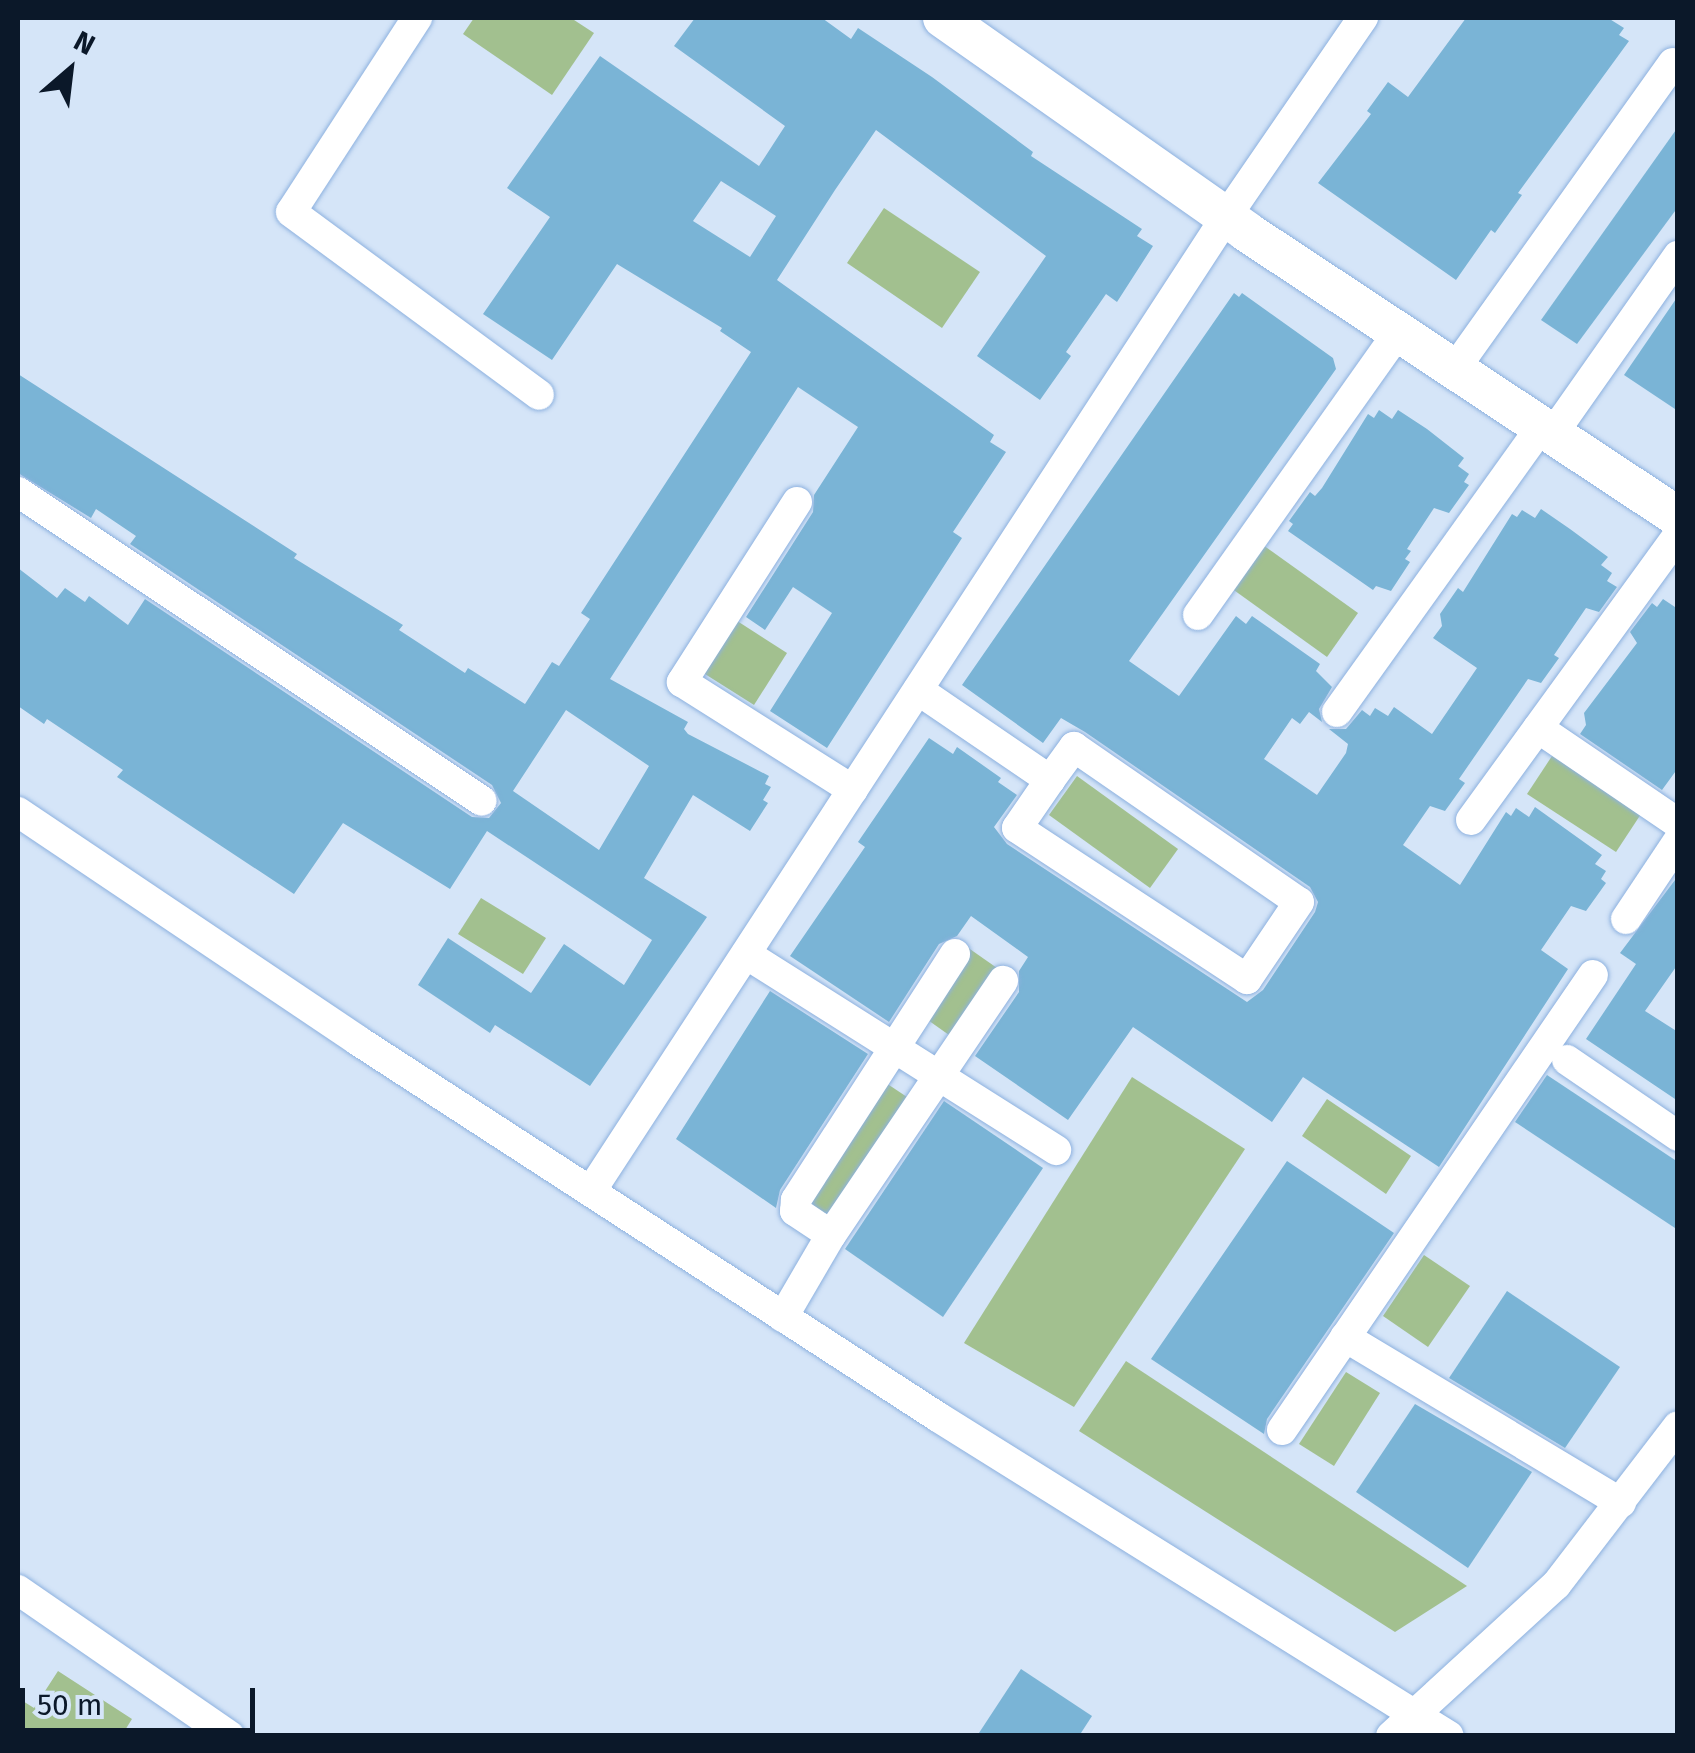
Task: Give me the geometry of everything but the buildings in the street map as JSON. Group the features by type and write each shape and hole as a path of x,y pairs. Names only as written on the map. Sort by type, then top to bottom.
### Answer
{"street":[{"path":"417,18 291,212 539,395"},
{"path":"943,18 1226,218 1678,517"},
{"path":"591,1191 1226,218 1364,18"},
{"path":"1454,370 1673,63"},
{"path":"1336,712 1678,256"},
{"path":"1198,615 1398,333"},
{"path":"18,493 482,802"},
{"path":"796,502 682,682 852,790"},
{"path":"1472,820 1678,536"},
{"path":"918,690 1050,780"},
{"path":"1538,728 1678,823"},
{"path":"1074,747 1300,902 1248,979 1017,828 1050,780 1074,747"},
{"path":"18,812 783,1316 1169,1561 1418,1712 1449,1736"},
{"path":"1626,919 1678,842"},
{"path":"746,954 1056,1150"},
{"path":"831,1235 795,1211 796,1200 955,954"},
{"path":"1282,1430 1593,975"},
{"path":"783,1316 831,1235 1003,981"},
{"path":"1567,1060 1678,1136"},
{"path":"1345,1338 1622,1503"},
{"path":"1391,1736 1556,1585 1678,1426"},
{"path":"18,1590 230,1736"}],"green space":[{"path":"474,18 571,18 594,33 552,95 463,34"},
{"path":"884,208 980,272 942,328 847,263"},
{"path":"1263,545 1358,613 1327,657 1231,588"},
{"path":"731,617 787,653 754,705 697,669"},
{"path":"1552,756 1641,814 1616,852 1527,794"},
{"path":"1077,776 1178,849 1150,888 1049,815"},
{"path":"481,898 546,938 523,974 458,934"},
{"path":"967,947 997,968 949,1035 918,1013"},
{"path":"1132,1077 1245,1149 1074,1407 964,1343"},
{"path":"880,1079 907,1097 829,1216 802,1198"},
{"path":"1327,1099 1411,1156 1386,1194 1302,1136"},
{"path":"1424,1255 1470,1286 1428,1347 1383,1316"},
{"path":"1126,1361 1467,1586 1395,1632 1079,1431"},
{"path":"1346,1372 1380,1393 1334,1466 1299,1444"},
{"path":"58,1671 132,1719 122,1735 18,1735 18,1698 34,1708"}]}
